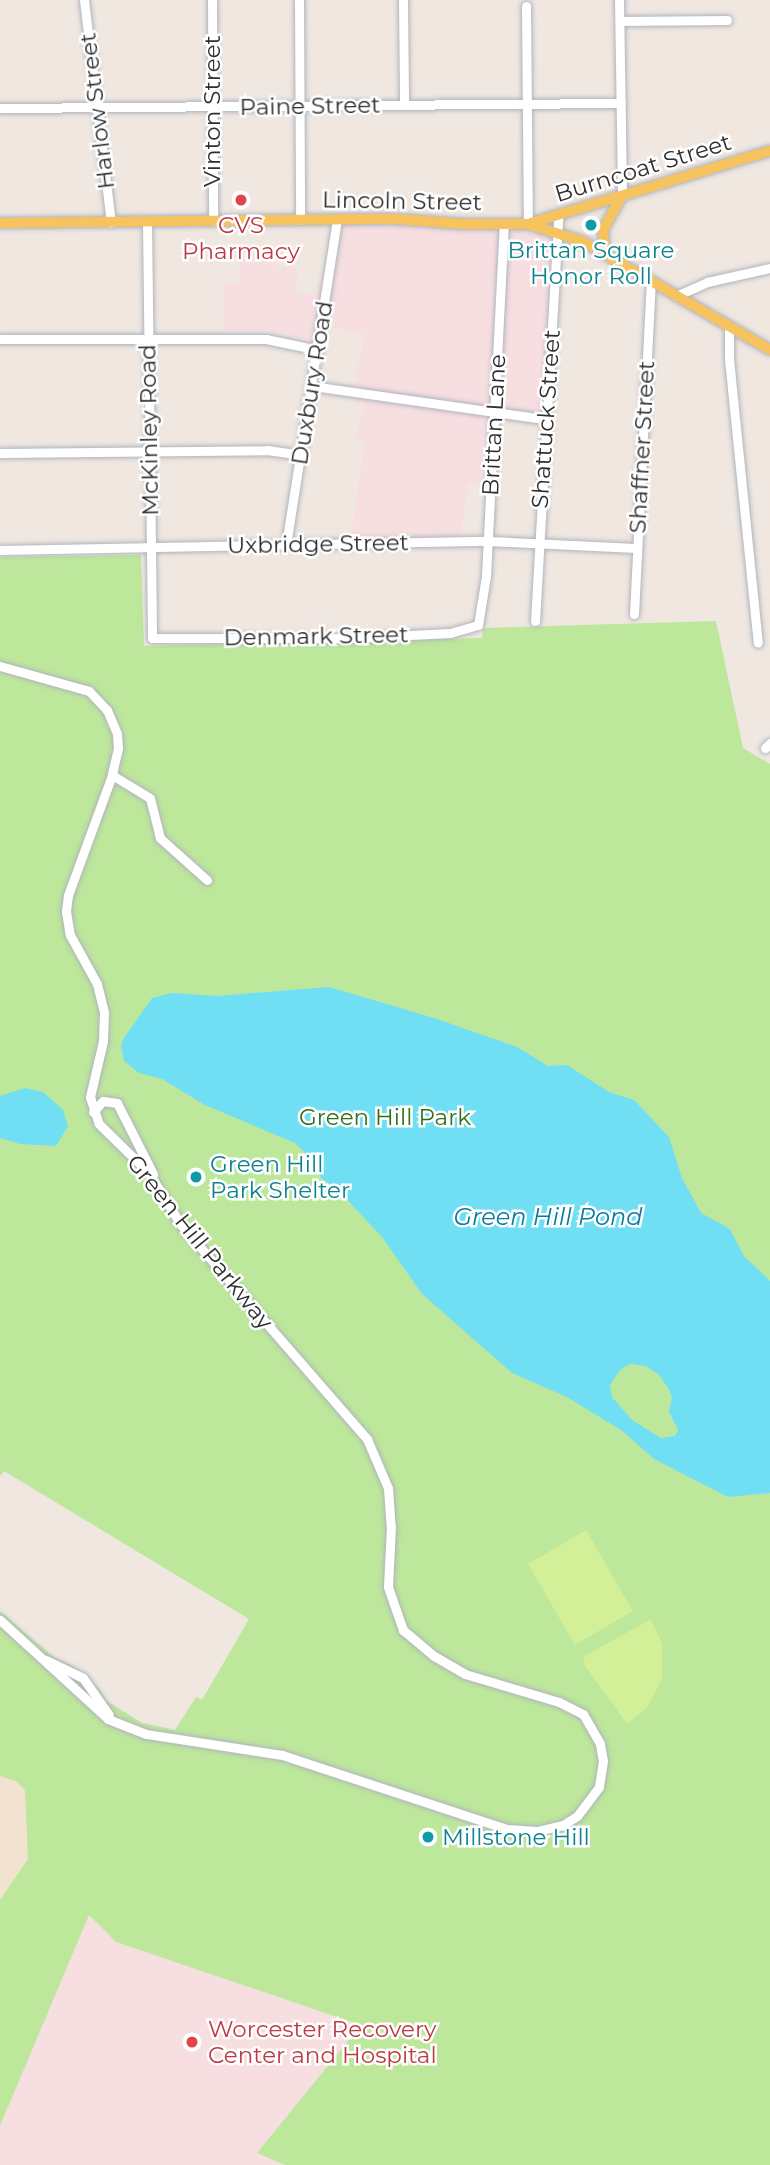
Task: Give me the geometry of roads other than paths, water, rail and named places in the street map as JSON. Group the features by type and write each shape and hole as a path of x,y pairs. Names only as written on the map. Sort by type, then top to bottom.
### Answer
{"main road":[{"name":"Burncoat Street","path":"528,224 770,151"},
{"path":"605,253 603,230 622,196"},
{"name":"Lincoln Street","path":"0,223 408,219 528,224 558,231 605,253 770,350"}],"street":[{"name":"Harlow Street","path":"84,0 111,222"},
{"name":"Vinton Street","path":"212,0 213,221"},
{"path":"299,0 300,220"},
{"path":"403,0 404,104"},
{"path":"619,0 622,196"},
{"path":"526,6 528,224"},
{"path":"621,21 727,20"},
{"name":"Paine Street","path":"0,108 621,103"},
{"name":"Shattuck Street","path":"535,621 558,216"},
{"name":"Duxbury Road","path":"286,545 313,387 337,220"},
{"name":"McKinley Road","path":"147,222 152,638"},
{"name":"Brittan Lane","path":"478,625 483,607 488,541 504,225"},
{"path":"676,296 707,282 770,268"},
{"name":"Shaffner Street","path":"634,614 651,281"},
{"path":"729,326 729,359 758,643"},
{"path":"0,339 266,339 318,350"},
{"path":"313,387 545,419"},
{"path":"0,453 267,450 301,455"},
{"name":"Uxbridge Street","path":"0,550 488,541 636,548"},
{"name":"Denmark Street","path":"152,638 351,638 463,632 478,625"},
{"path":"0,666 72,684 96,696 107,709 117,734 118,748 113,775 66,908 70,935 97,984 104,1013 103,1041 90,1097 93,1112"},
{"path":"113,775 150,798 160,838 207,880"},
{"path":"93,1112 103,1101 117,1103 161,1191"},
{"name":"Green Hill Parkway","path":"93,1112 108,1135 143,1167 181,1225 367,1439 388,1488 391,1527 387,1583 392,1606 403,1630 434,1656 472,1678 579,1710 595,1731 603,1761 599,1787 577,1816 549,1829 517,1830 485,1824 282,1755 163,1738 116,1723"},
{"path":"0,1620 84,1699 116,1723"},
{"path":"33,1650 83,1678 116,1723"}],"water":[{"name":"Green Hill Pond","path":"329,987 434,1018 517,1047 548,1066 567,1065 609,1092 634,1100 669,1137 682,1178 701,1213 730,1229 744,1256 770,1281 770,1493 728,1497 654,1459 621,1430 567,1397 512,1373 422,1294 382,1237 338,1190 321,1178 311,1159 295,1143 205,1105 162,1079 139,1073 124,1061 121,1045 124,1038 152,998 172,993 217,996","holes":["630,1364 646,1366 659,1375 672,1397 669,1412 678,1430 675,1436 661,1438 632,1420 612,1397 610,1385 620,1370"]},
{"path":"25,1088 43,1092 63,1110 68,1126 56,1146 20,1144 0,1138 0,1096"}],"place":[{"name":"CVS Pharmacy","path":"241,200"},
{"name":"Brittan Square Honor Roll","path":"591,225"},
{"name":"Green Hill Park Shelter","path":"196,1177"},
{"name":"Millstone Hill","path":"428,1837"},
{"name":"Worcester Recovery Center and Hospital","path":"192,2042"}],"park label":[{"name":"Green Hill Park","path":"385,1117"}]}
